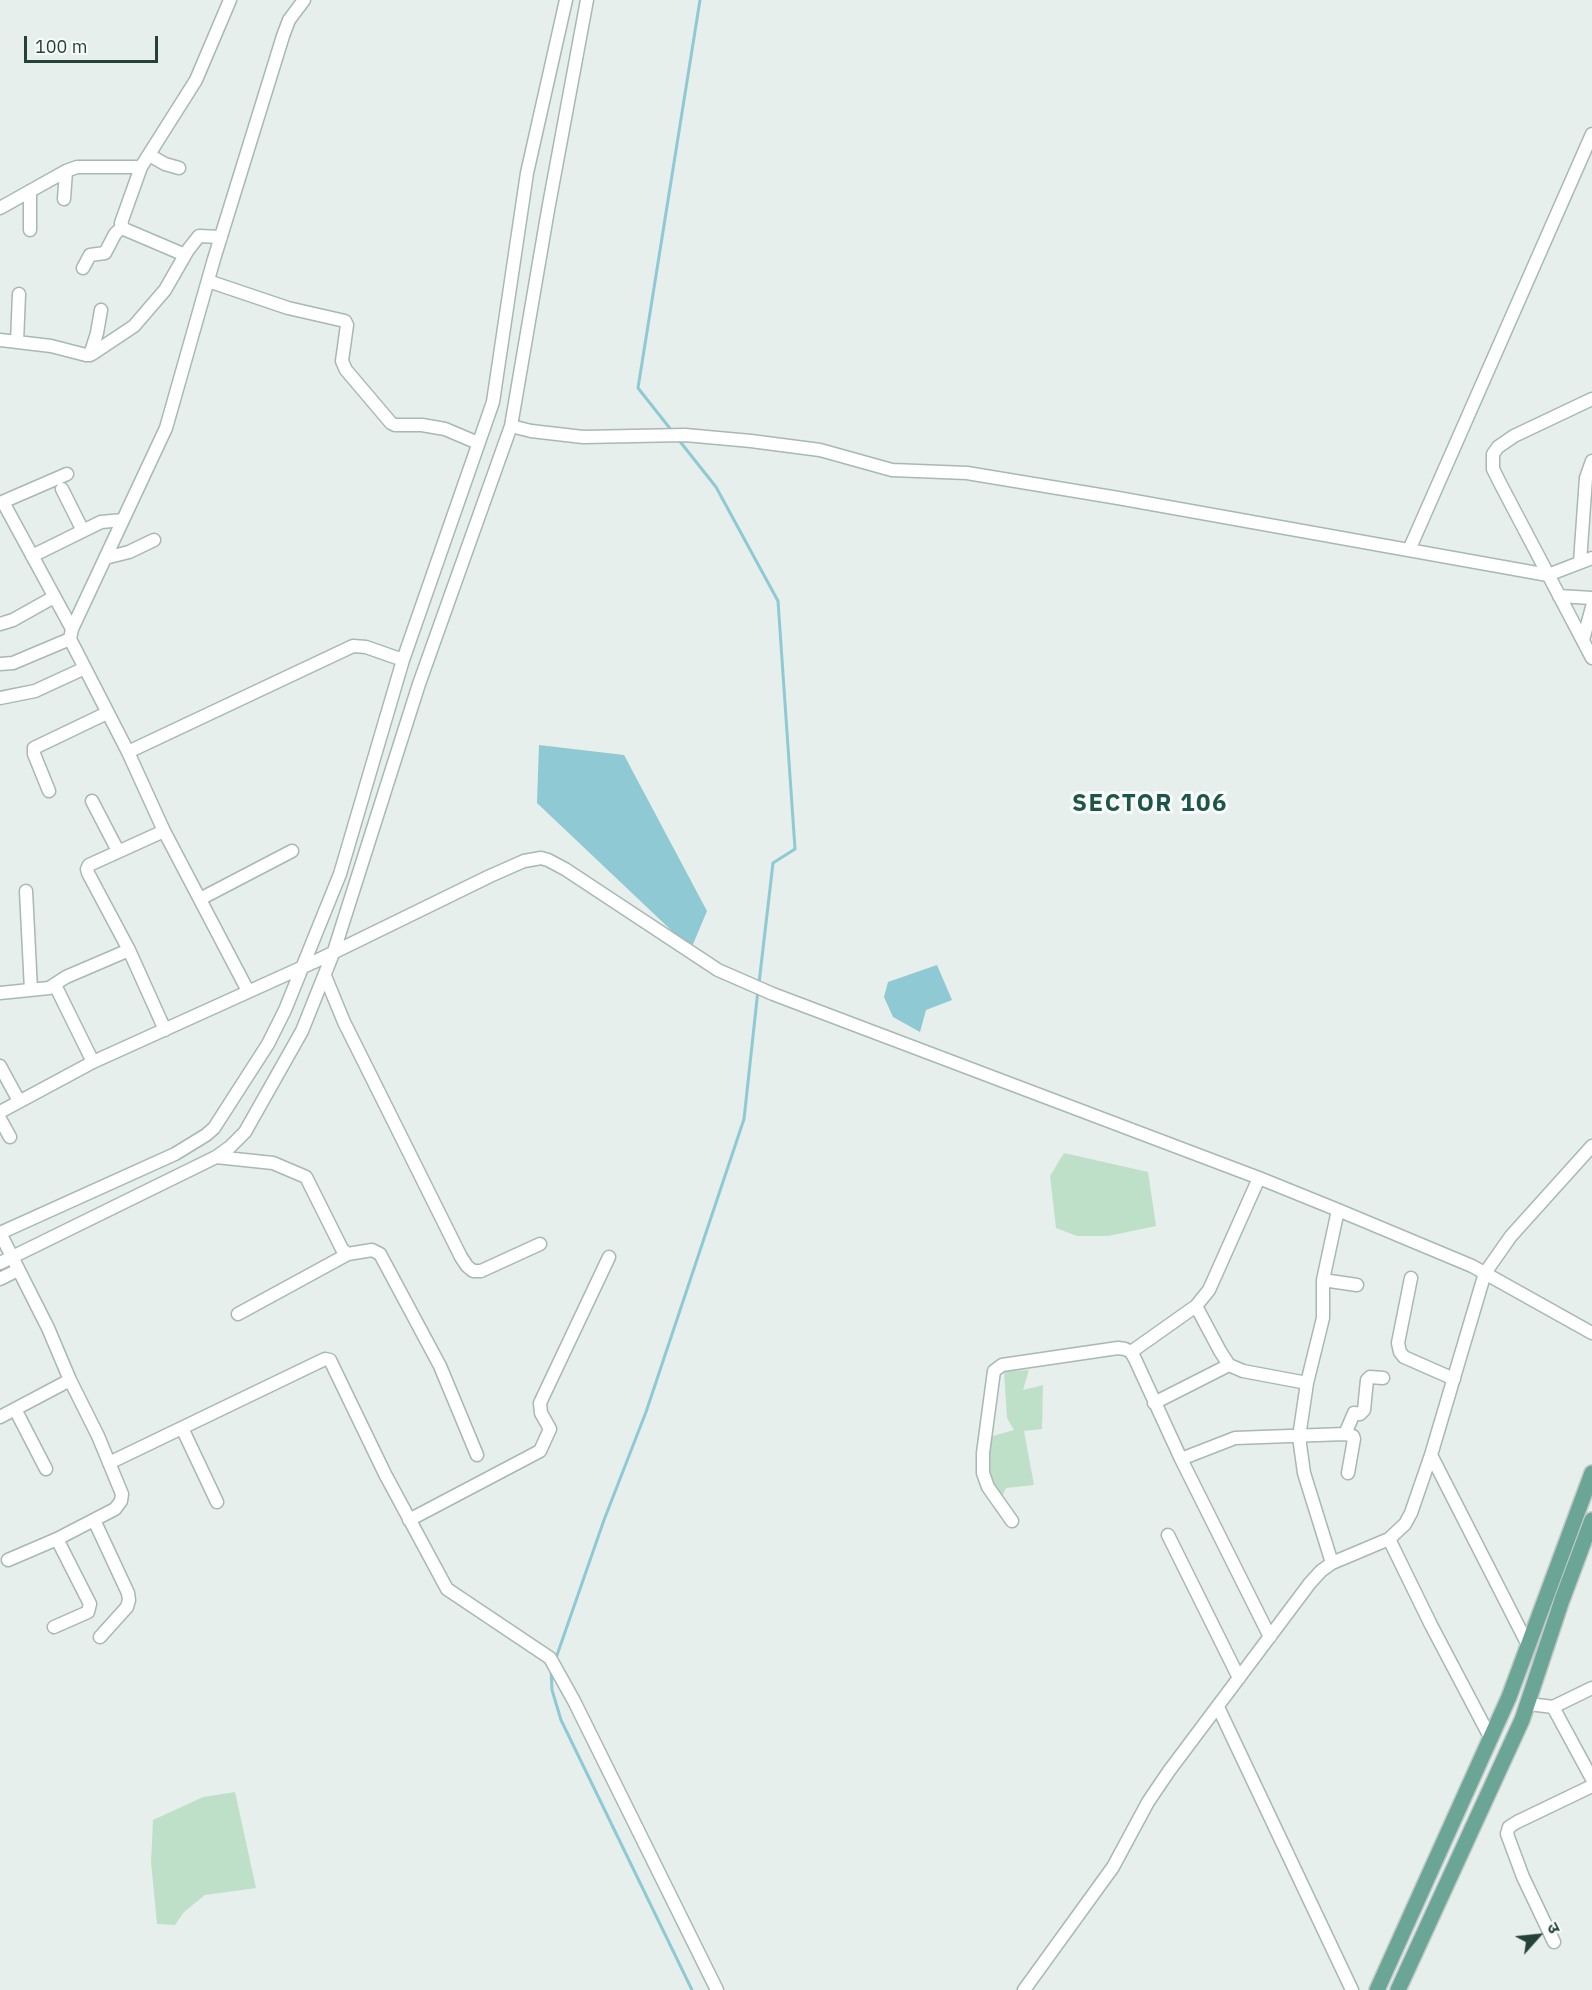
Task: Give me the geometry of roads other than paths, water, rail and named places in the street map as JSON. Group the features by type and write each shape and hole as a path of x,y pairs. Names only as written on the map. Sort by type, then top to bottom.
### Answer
{"main road":[{"path":"1377,1990 1509,1697 1592,1473"},
{"path":"1398,1990 1529,1704 1562,1600 1592,1520"}],"street":[{"path":"83,268 90,255 105,253 115,234 122,227 121,223 141,167 196,80 230,0"},
{"path":"0,664 13,663 71,634 166,428 221,237 283,36 293,14 304,0"},
{"path":"8,1560 57,1539 115,1509 121,1501 122,1494 48,1328 0,1233 176,1154 206,1135 214,1128 268,1044 303,967 340,874 402,660 493,402 527,174 566,0"},
{"path":"0,1263 216,1157 230,1147 245,1132 293,1049 334,951 419,684 511,426 587,0"},
{"path":"1409,550 1592,134"},
{"path":"149,155 165,164 179,168"},
{"path":"0,208 66,171 86,166 141,167"},
{"path":"64,200 66,171"},
{"path":"30,191 30,230"},
{"path":"122,227 185,255"},
{"path":"0,340 90,355 134,326 165,290 198,236 221,237"},
{"path":"208,281 288,308 345,321 347,325 342,361 346,370 391,423 445,429 478,443"},
{"path":"17,342 19,294"},
{"path":"90,355 101,310"},
{"path":"1592,399 1514,436 1498,447 1493,454 1493,469 1592,658"},
{"path":"511,426 531,431 583,436 685,435 820,450 892,470 967,473 1548,575 1586,560 1586,478 1592,461"},
{"path":"67,474 1,503 54,597 85,668 128,752 164,831 248,991"},
{"path":"62,489 83,531"},
{"path":"32,556 100,522 123,520"},
{"path":"105,558 129,552 154,540"},
{"path":"1559,596 1592,598"},
{"path":"0,624 13,620 54,597"},
{"path":"1583,640 1592,607"},
{"path":"128,752 353,646 366,647 402,660"},
{"path":"0,698 35,692 85,668"},
{"path":"49,791 34,754 34,748 107,713"},
{"path":"92,801 118,851"},
{"path":"164,831 118,851 87,868 129,950 165,1030"},
{"path":"200,899 292,851"},
{"path":"0,1112 93,1062 303,967 490,876 524,861 541,858 565,869 707,964 773,994 1338,1210 1485,1273 1592,1333"},
{"path":"26,891 31,990"},
{"path":"0,993 49,988 66,977 129,950"},
{"path":"325,976 344,1022 460,1257 467,1266 473,1271 481,1270 540,1244"},
{"path":"55,985 93,1062"},
{"path":"0,1066 19,1101"},
{"path":"0,1119 10,1137"},
{"path":"1024,1990 1113,1867 1153,1794 1310,1583 1332,1563 1389,1539 1398,1532 1411,1513 1431,1455 1485,1273 1511,1236 1592,1146"},
{"path":"216,1157 273,1163 306,1177 342,1249 348,1254"},
{"path":"1131,1352 1196,1306 1209,1290 1259,1178"},
{"path":"1332,1563 1304,1473 1299,1437 1307,1383 1323,1318 1323,1280 1338,1210"},
{"path":"238,1314 348,1254 372,1250 380,1254 440,1366 477,1455"},
{"path":"410,1520 540,1451 550,1429 541,1413 540,1403 609,1257"},
{"path":"0,1279 18,1270"},
{"path":"1411,1278 1398,1343 1400,1352 1404,1357 1454,1379"},
{"path":"1323,1280 1357,1285"},
{"path":"1196,1306 1229,1365 1243,1371 1307,1383"},
{"path":"1012,1521 991,1492 983,1473 983,1453 994,1371 1002,1365 1118,1348 1131,1352 1181,1459 1270,1637"},
{"path":"109,1463 328,1358 385,1474 447,1589 550,1658 589,1731 717,1990"},
{"path":"1154,1403 1229,1365"},
{"path":"1345,1434 1354,1413 1360,1414 1364,1410 1367,1380 1370,1377 1383,1378"},
{"path":"0,1417 70,1380"},
{"path":"15,1409 46,1469"},
{"path":"182,1428 217,1502"},
{"path":"1181,1459 1235,1438 1345,1434 1353,1436 1354,1439 1348,1473"},
{"path":"1431,1455 1528,1645"},
{"path":"94,1520 128,1593 129,1600 127,1607 100,1637"},
{"path":"1168,1535 1239,1678"},
{"path":"54,1627 88,1612 90,1604 57,1539"},
{"path":"1389,1539 1490,1737"},
{"path":"1529,1704 1553,1707 1592,1688"},
{"path":"1218,1707 1352,1990"},
{"path":"1553,1707 1592,1779"},
{"path":"1554,1942 1523,1877 1507,1833 1509,1827 1517,1822 1592,1786"}],"water":[{"path":"539,745 624,755 707,911 691,949 537,803"},
{"path":"937,965 952,1000 926,1010 920,1032 893,1017 884,997 888,982"}],"waterway":[{"path":"672,431 638,388 700,0"},
{"path":"678,439 716,487 778,601 795,849 773,863 759,983"},
{"path":"556,1658 604,1520 646,1412 744,1119 758,990"},
{"path":"551,1669 552,1690 561,1720 692,1990"}],"district":[{"name":"SECTOR 106","path":"1150,804"}]}
